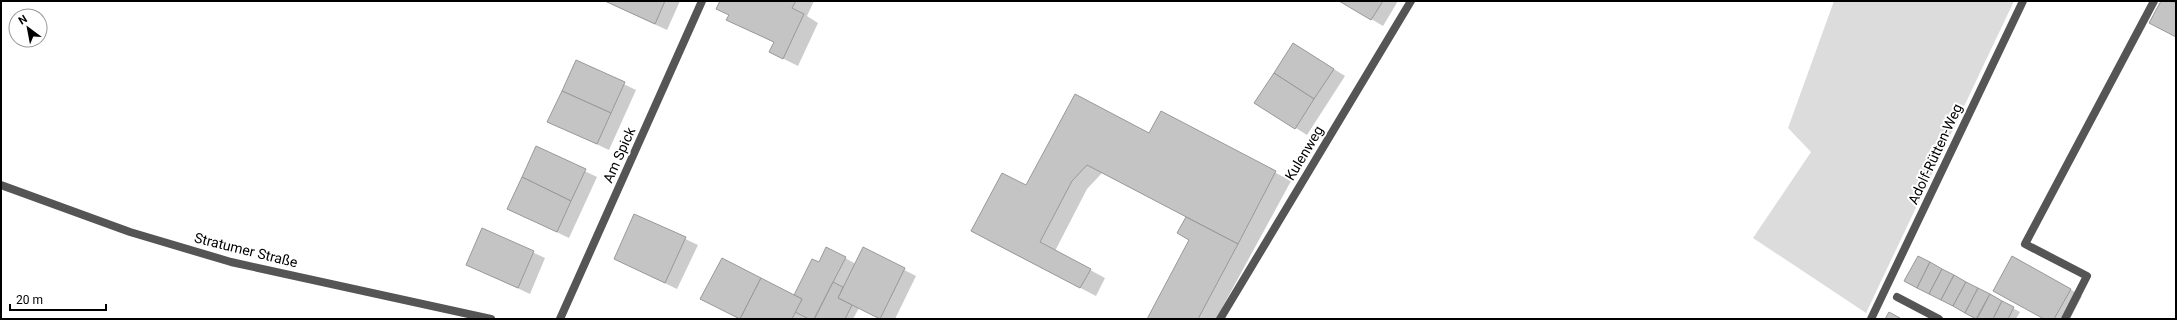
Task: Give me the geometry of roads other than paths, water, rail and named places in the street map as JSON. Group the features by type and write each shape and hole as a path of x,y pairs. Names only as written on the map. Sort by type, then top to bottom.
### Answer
{"street":[{"name":"Am Spick","path":"560,319 702,1"},
{"name":"Kulenweg","path":"1220,319 1411,1"},
{"name":"Adolf-Rütten-Weg","path":"1871,319 2023,1"},
{"path":"2065,319 2087,276 2025,244 2154,1"},
{"name":"Stratumer Straße","path":"1,185 130,232 231,262 491,319"},
{"path":"1897,296 1939,319"}]}
